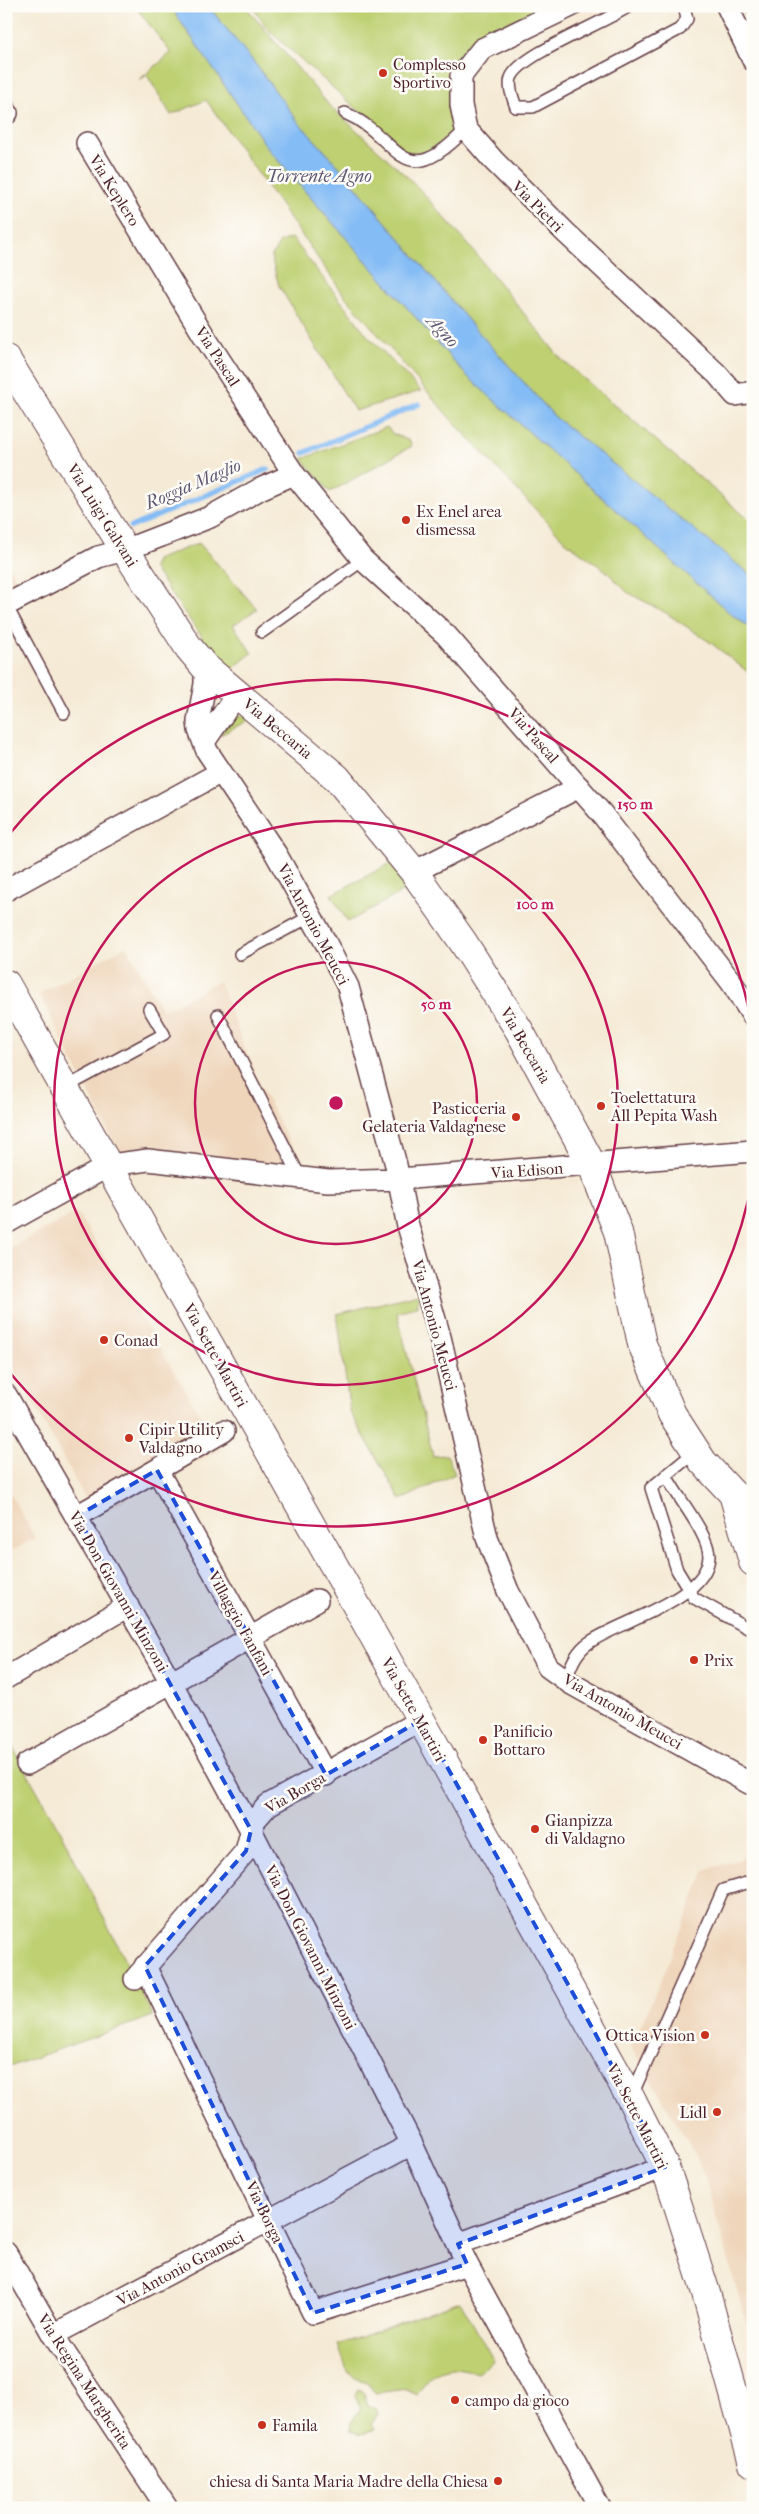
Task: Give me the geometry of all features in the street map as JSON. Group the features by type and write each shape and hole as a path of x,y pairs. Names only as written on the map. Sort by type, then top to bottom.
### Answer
{"main road":[{"name":"Via Luigi Galvani","path":"6,359 125,550 189,648 205,667"},
{"name":"Via Beccaria","path":"205,667 337,778 414,872 519,1030 592,1165 618,1232 642,1344 672,1414 696,1452 743,1501 753,1562"},
{"name":"Via Sette Martiri","path":"6,984 66,1086 631,2099 665,2167 706,2293 753,2463"}],"street":[{"path":"466,129 462,105 461,76 482,49 571,6"},
{"path":"727,6 753,60"},
{"name":"Via Pietri","path":"466,129 493,160 560,227 716,374 735,396 753,392"},
{"name":"Via Keplero","path":"87,143 144,236"},
{"name":"Via Pascal","path":"144,236 206,339 294,474 363,560 446,635 579,787 639,859 732,982 753,1016"},
{"path":"6,605 98,557 125,550 210,517 294,474"},
{"name":"Via Antonio Meucci","path":"205,667 205,684 198,722 207,751 276,854 348,987 399,1179 407,1222 440,1337 487,1538 508,1591 548,1667 566,1680 749,1783 753,1782"},
{"path":"204,742 237,694"},
{"path":"6,890 221,772"},
{"path":"414,872 579,787"},
{"name":"Via Edison","path":"110,1166 148,1160 328,1181 399,1179 592,1165 619,1160 753,1151"},
{"path":"6,1223 110,1166"},
{"name":"Via Don Giovanni Minzoni","path":"6,1395 171,1682 251,1830 412,2144 467,2264 600,2508"},
{"path":"77,1516 224,1431"},
{"name":"Villaggio Fanfani","path":"157,1470 326,1775"},
{"path":"27,1764 317,1600"},
{"path":"6,1678 128,1606"},
{"name":"Via Borga","path":"421,1720 326,1775 268,1805 260,1812 251,1830 249,1845 246,1851 140,1972 270,2220 312,2313 467,2264"},
{"name":"Via Antonio Gramsci","path":"53,2335 412,2144"},
{"path":"458,2244 665,2167"},
{"name":"Via Regina Margherita","path":"6,2253 53,2335 167,2508"}],"lane":[{"path":"626,7 528,60 511,77 510,91 516,108 532,107 680,30 687,19 684,6"},
{"path":"345,113 356,118 405,160 425,160 448,148 466,129"},
{"path":"262,632 363,560"},
{"path":"6,605 64,714"},
{"path":"240,954 311,916"},
{"path":"66,1086 164,1034 149,1009"},
{"path":"218,1015 300,1177"},
{"path":"696,1452 651,1488 677,1570 694,1598 753,1630"},
{"path":"566,1680 573,1659 589,1642 690,1590 704,1575 709,1556 693,1518 674,1492 666,1476"},
{"path":"631,2099 723,1890 753,1881"}],"highlighted area":[{"path":"157,1470 326,1775 421,1720 595,2033 665,2167 458,2244 467,2264 313,2313 145,1966 246,1851 251,1830 77,1516"}],"shaded area":[{"path":"6,560 24,593 6,602"},
{"path":"126,946 163,1011 219,981 256,1078 297,1157 287,1180 125,1155 117,1148 39,994"},
{"path":"77,1212 221,1449 95,1516 6,1354 6,1250"},
{"path":"6,1486 35,1538 6,1554"},
{"path":"753,1855 753,2347 704,2174 688,2142 624,2035 639,2030 665,1971 705,1870"}],"green space":[{"path":"135,6 170,6 269,150 466,375 731,614 753,630 753,676 711,643 666,613 627,592 606,571 565,541 449,417 344,295 206,100 171,115 147,75 139,80 171,53"},
{"path":"208,6 245,6 328,104 415,184 467,243 561,359 753,523 753,577 555,417 472,325 342,170 299,123 253,61"},
{"name":"Complesso Sportivo","path":"252,6 541,6 469,43 452,63 461,128 428,152 405,152 268,30"},
{"path":"741,6 753,6 753,33"},
{"path":"292,238 367,335 421,391 355,411 279,286 271,257 280,242"},
{"path":"387,427 393,434 410,441 412,446 330,492 302,459"},
{"path":"199,543 257,609 233,625 252,653 232,669 214,654 153,568 156,560"},
{"path":"239,715 253,718 220,735 232,717"},
{"path":"391,863 409,888 348,922 331,895"},
{"path":"418,1294 418,1305 397,1313 433,1456 447,1455 455,1474 401,1500 350,1412 337,1314"},
{"path":"6,1735 68,1846 153,2016 6,2068"},
{"path":"460,2301 494,2361 477,2373 458,2368 442,2370 429,2379 417,2395 407,2389 375,2393 367,2383 360,2381 350,2374 338,2345"},
{"path":"358,2390 364,2393 368,2405 376,2408 378,2414 371,2425 375,2430 362,2434 350,2431 351,2422 361,2408 355,2397"}],"water":[{"name":"Torrente Agno","path":"170,6 208,6 253,61 299,123 342,170 472,325 555,417 753,577 753,630 731,614 466,375 269,150"}],"waterway":[{"name":"Roggia Maglio","path":"304,453 419,404"},
{"name":"Roggia Maglio","path":"131,527 268,469"}],"place":[{"name":"Complesso Sportivo","path":"383,73"},
{"name":"Ex Enel area dismessa","path":"406,520"},
{"name":"Toelettatura All Pepita Wash","path":"601,1106"},
{"name":"Pasticceria Gelateria Valdagnese","path":"516,1117"},
{"name":"Conad","path":"104,1340"},
{"name":"Cipir Utility Valdagno","path":"129,1438"},
{"name":"Prix","path":"694,1660"},
{"name":"Panificio Bottaro","path":"483,1740"},
{"name":"Gianpizza di Valdagno","path":"535,1829"},
{"name":"Ottica Vision","path":"705,2035"},
{"name":"Lidl","path":"717,2112"},
{"name":"campo da gioco","path":"455,2400"},
{"name":"Famila","path":"262,2425"},
{"name":"chiesa di Santa Maria Madre della Chiesa","path":"498,2481"}],"water label":[{"name":"Agno","path":"443,331"}]}
